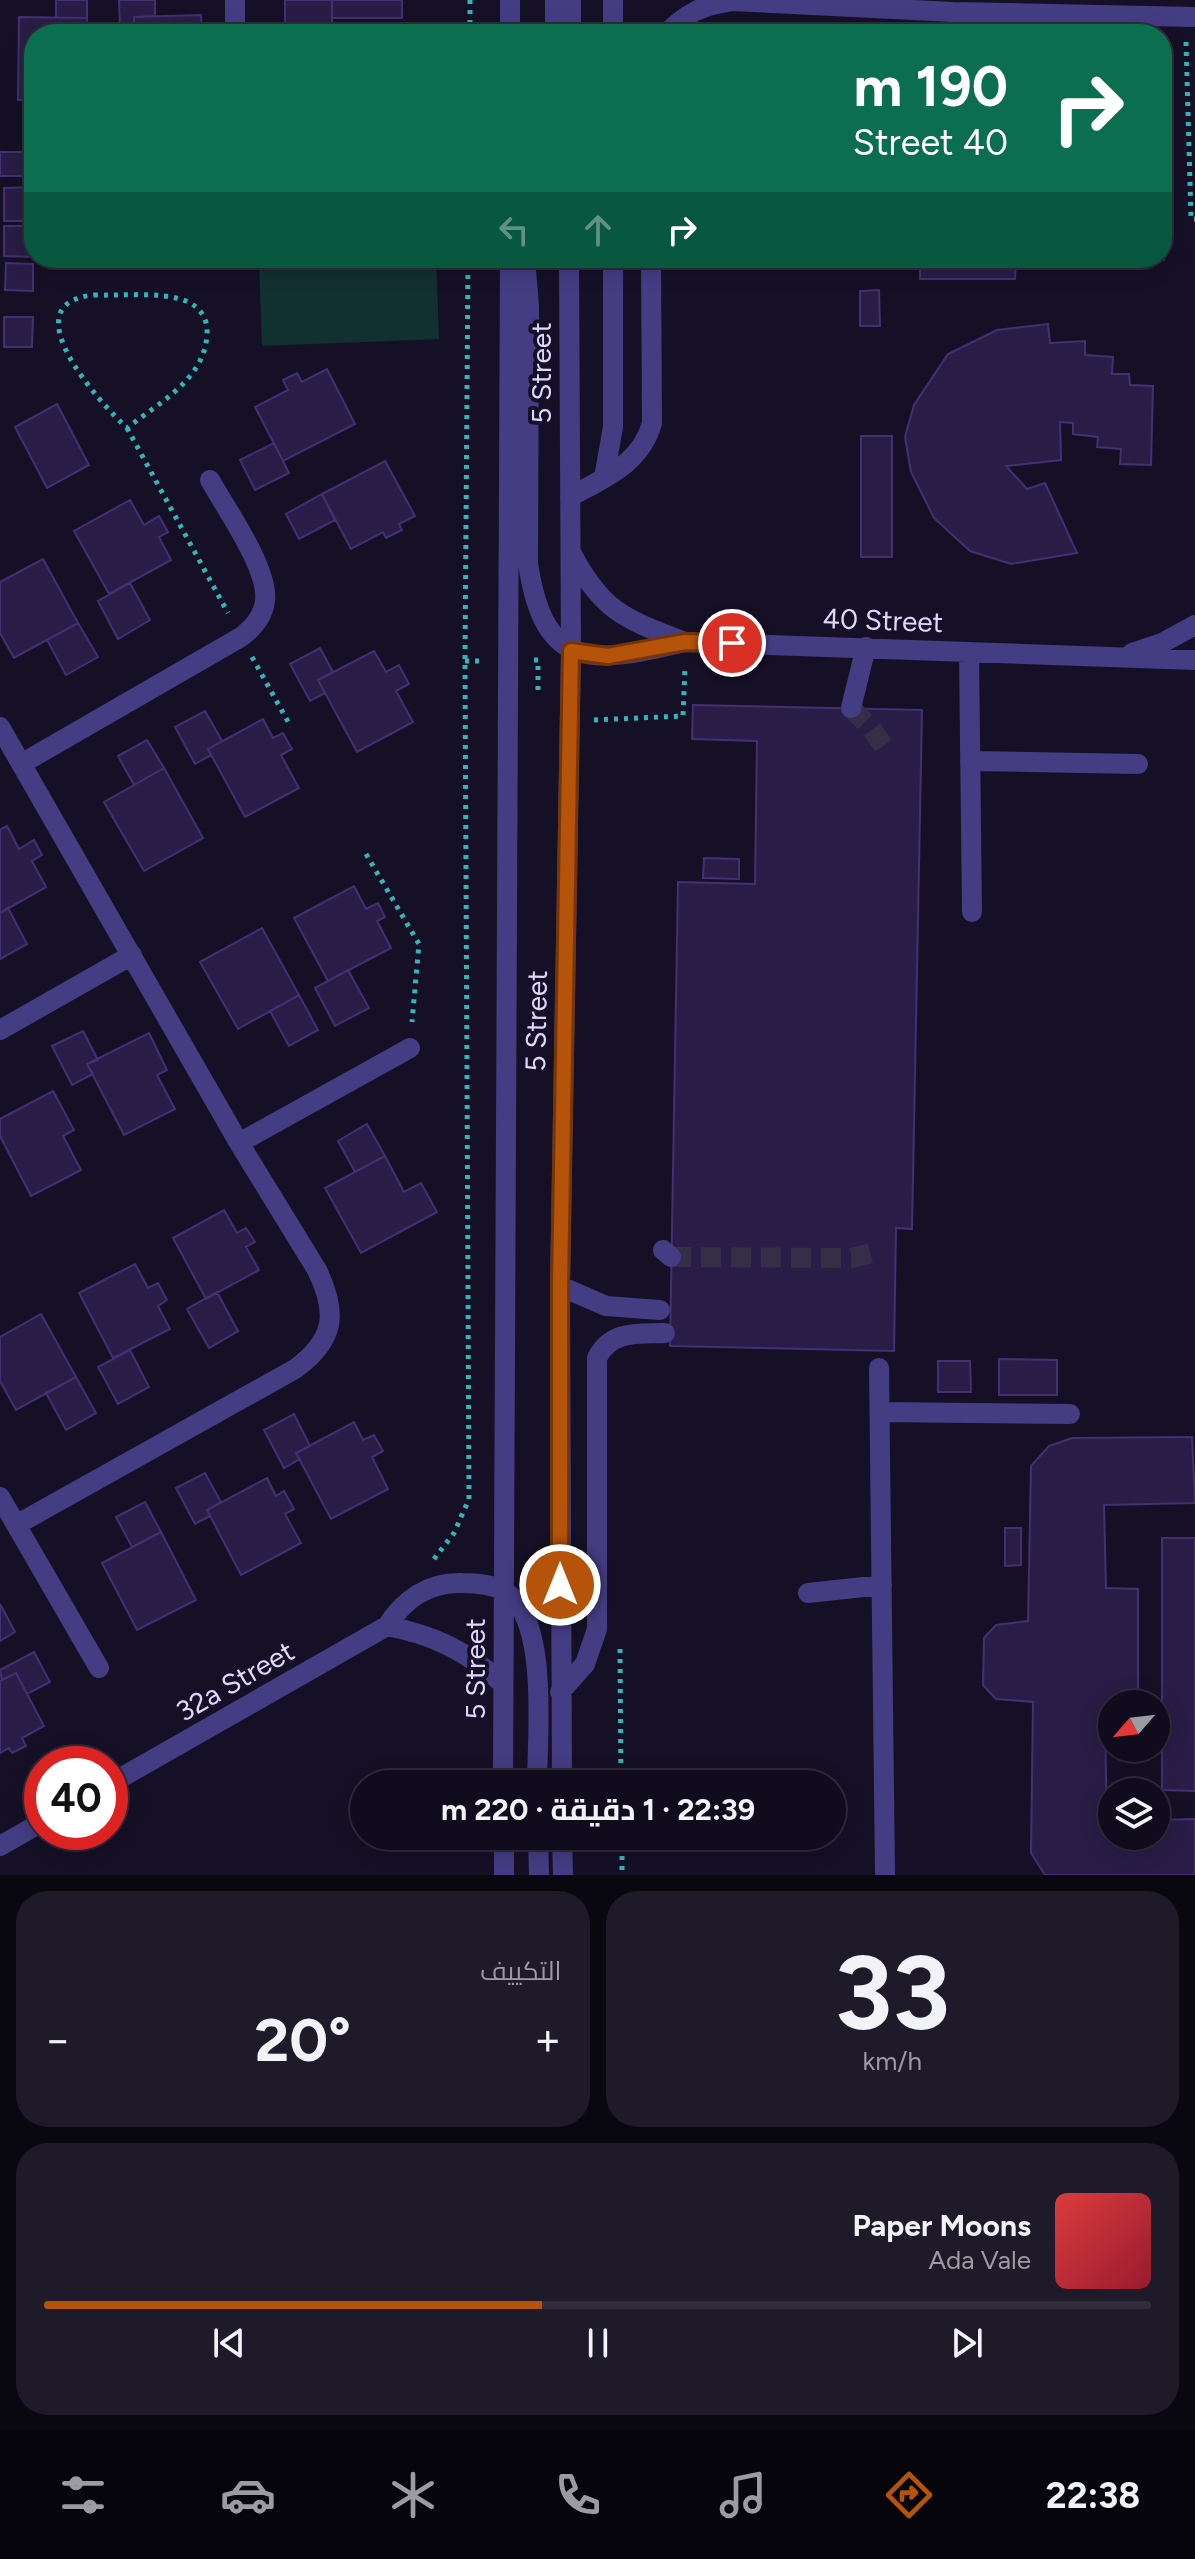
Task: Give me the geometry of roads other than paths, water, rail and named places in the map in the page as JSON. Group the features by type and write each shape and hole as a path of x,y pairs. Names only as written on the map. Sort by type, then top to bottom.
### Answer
{"street":[{"path":"235,0 235,24"},
{"path":"510,0 510,24"},
{"path":"555,0 555,24"},
{"path":"571,0 571,24"},
{"path":"613,0 613,24"},
{"path":"675,24 705,5 732,1 952,6 1195,17"},
{"name":"5 Street","path":"503,1770 510,268"},
{"path":"526,268 529,306 528,563 534,598 548,629 571,651"},
{"name":"5 Street","path":"562,1770 560,1286 571,651 569,268"},
{"path":"604,478 613,427 613,268"},
{"path":"570,497 640,453 652,423 651,268"},
{"path":"21,764 241,637 260,616 265,586 210,480"},
{"path":"569,549 589,586 620,616 685,642"},
{"path":"1117,658 1162,643 1195,625"},
{"name":"40 Street","path":"571,651 589,655 627,655 685,642 1195,660"},
{"path":"851,708 866,647"},
{"path":"969,652 972,912"},
{"path":"0,727 327,1291 331,1313 327,1336 314,1356 295,1369 16,1525"},
{"path":"970,761 1138,764"},
{"path":"0,1030 132,955"},
{"path":"239,1143 410,1048"},
{"path":"560,1286 606,1306 660,1310"},
{"path":"560,1692 585,1664 597,1629 597,1358 603,1346 615,1337 665,1333"},
{"path":"879,1368 885,1875"},
{"path":"880,1412 1070,1414"},
{"path":"0,1497 99,1668"},
{"name":"32a Street","path":"128,1774 387,1626 411,1597 452,1582 479,1583 503,1591"},
{"path":"808,1593 882,1585"},
{"path":"503,1591 526,1620 534,1644 537,1770"},
{"path":"387,1626 419,1632 450,1644 478,1662 503,1684"},
{"path":"0,1846 24,1832"},
{"path":"504,1850 504,1875"},
{"path":"538,1850 539,1875"},
{"path":"562,1850 563,1875"}],"tunnel":[{"path":"851,708 885,748"},
{"path":"671,1257 852,1258 875,1252"}]}
